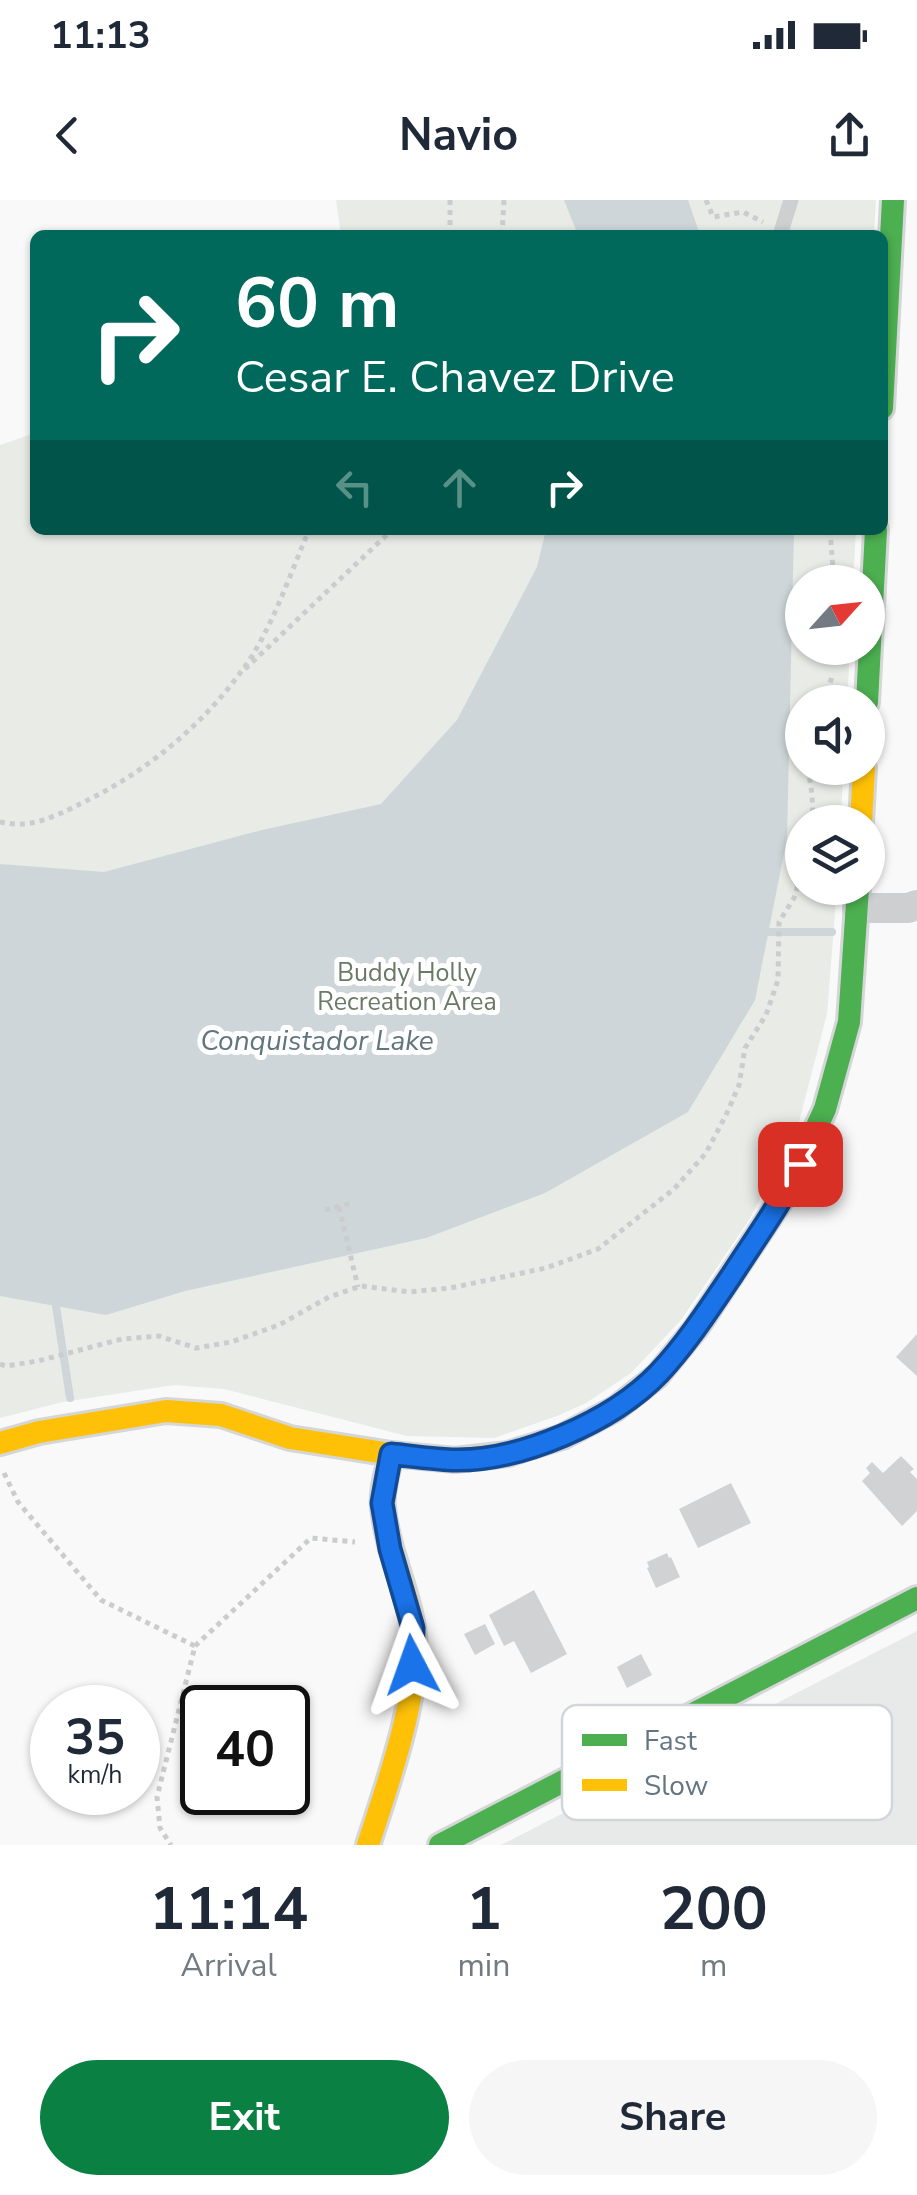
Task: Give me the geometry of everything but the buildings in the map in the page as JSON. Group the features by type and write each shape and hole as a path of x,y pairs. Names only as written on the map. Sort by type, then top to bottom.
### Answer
{"street":[{"path":"888,295 893,200"},
{"path":"868,685 876,535"},
{"path":"885,903 908,908 917,905"},
{"path":"0,1443 38,1432 166,1411 221,1415 290,1438 455,1460 508,1454 562,1438 615,1409 656,1376 697,1327 787,1192 825,1110 848,1022 857,905"},
{"path":"368,1845 394,1766 412,1665 413,1628 389,1544 382,1503 391,1454"},
{"path":"710,1705 917,1598"},
{"path":"440,1845 562,1782"}],"lane":[{"path":"782,230 791,200"}],"path":[{"path":"450,200 450,230"},
{"path":"502,230 504,200"},
{"path":"706,200 713,217 743,212 777,230"},
{"path":"0,822 24,824 61,814 134,775 217,704 253,654 306,535"},
{"path":"235,678 387,535"},
{"path":"830,535 833,565"},
{"path":"829,685 834,665"},
{"path":"0,1364 38,1361 122,1340 159,1336 196,1348 231,1342 279,1325 329,1297 358,1287 410,1292 450,1288 546,1268 598,1248 674,1189 706,1153 739,1084 745,1048 766,1014 778,980 779,922 790,905"},
{"path":"325,1210 353,1204"},
{"path":"339,1207 358,1287"},
{"path":"0,1466 18,1502 101,1600 195,1646"},
{"path":"170,1845 160,1828 157,1798 195,1646 311,1538 389,1544"}],"shaded area":[{"path":"917,1631 917,1845 501,1845 562,1814 562,1820 892,1820 892,1705 773,1705"}],"green space":[{"path":"336,200 876,200 874,230 340,230"},
{"name":"Buddy Holly Recreation Area","path":"30,435 30,535 856,535 854,565 785,565 785,665 849,665 848,685 785,685 785,785 842,785 842,805 785,805 785,905 836,905 827,1014 799,1122 749,1220 681,1320 631,1373 586,1403 494,1438 407,1436 224,1389 174,1385 63,1402 0,1418 0,445"}],"water":[{"path":"564,200 688,200 698,230 576,230"},
{"name":"Conquistador Lake","path":"545,535 794,535 793,565 785,565 785,665 791,665 790,685 785,685 785,785 788,785 785,848 755,1000 688,1112 545,1193 426,1238 185,1291 106,1315 0,1296 0,864 104,872 262,830 381,804 457,720 537,567"}],"waterway":[{"path":"768,932 832,932"},
{"path":"56,1306 70,1398"}],"traffic: fast":[{"path":"888,295 893,200"},
{"path":"868,685 876,535"},
{"path":"520,1450 562,1437 615,1409 657,1376 697,1327 787,1191 825,1109 849,1022 857,905"},
{"path":"710,1705 917,1598"},
{"path":"440,1845 562,1782"}],"traffic: slow":[{"path":"862,805 863,785"},
{"path":"0,1443 39,1432 166,1411 221,1415 290,1438 391,1454 455,1460 520,1450"},
{"path":"368,1845 401,1737 415,1651 410,1612 383,1507 391,1454"}],"route":[{"path":"412,1665 413,1628 390,1549 382,1503 391,1454 455,1460 508,1454 562,1438 615,1409 656,1376 697,1327 787,1192 800,1164"}]}
